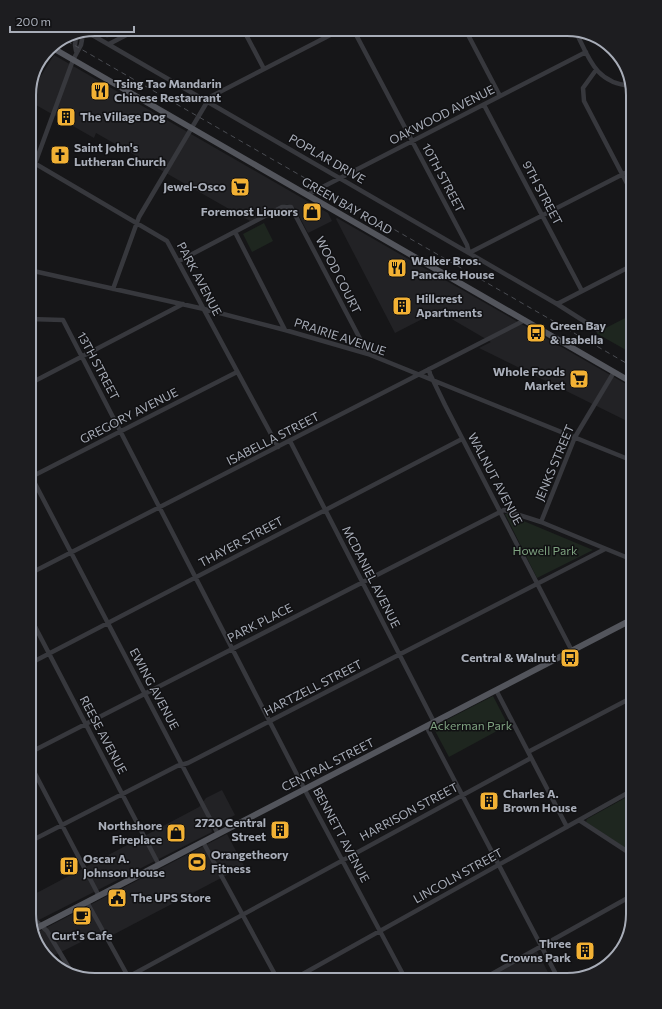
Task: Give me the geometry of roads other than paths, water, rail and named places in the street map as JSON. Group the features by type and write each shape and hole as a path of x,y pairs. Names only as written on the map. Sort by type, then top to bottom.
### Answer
{"main road":[{"name":"GREEN BAY ROAD","path":"56,50 626,379"},
{"name":"CENTRAL STREET","path":"38,928 626,623"}],"street":[{"name":"POPLAR DRIVE","path":"94,36 557,304 598,330"},
{"path":"109,44 125,36"},
{"path":"247,36 264,69"},
{"path":"113,288 137,222 190,128 210,97 328,36"},
{"name":"10TH STREET","path":"358,36 467,245 469,253"},
{"path":"469,36 500,96"},
{"path":"36,161 72,60 76,51 81,46 82,37"},
{"path":"579,37 600,75 610,81 625,84"},
{"path":"76,39 76,51"},
{"name":"OAKWOOD AVENUE","path":"307,196 500,96 587,53"},
{"path":"596,70 583,88 584,101 626,182"},
{"name":"9TH STREET","path":"484,105 582,291"},
{"name":"PARK AVENUE","path":"36,165 137,222 167,241 278,447"},
{"path":"469,253 626,173"},
{"name":"WOOD COURT","path":"235,232 282,207 289,206 293,210 368,354"},
{"path":"179,261 235,232 285,330"},
{"path":"557,304 626,269"},
{"name":"PRAIRIE AVENUE","path":"36,272 204,309 368,354 626,457"},
{"path":"36,380 183,304"},
{"name":"13TH STREET","path":"36,319 63,320 160,507"},
{"name":"ISABELLA STREET","path":"36,570 525,320"},
{"name":"WALNUT AVENUE","path":"430,369 433,381 462,439 572,651"},
{"name":"GREGORY AVENUE","path":"36,473 237,372"},
{"name":"JENKS STREET","path":"541,522 575,437 614,372"},
{"name":"THAYER STREET","path":"36,660 462,439"},
{"name":"MCDANIEL AVENUE","path":"290,441 434,722"},
{"name":"EWING AVENUE","path":"36,487 218,834"},
{"name":"BENNETT AVENUE","path":"160,507 234,648 305,789 402,973"},
{"path":"500,511 508,510 541,522 626,557"},
{"name":"PARK PLACE","path":"36,749 500,511"},
{"name":"HARTZELL STREET","path":"36,838 122,794 271,721 538,585 605,549"},
{"name":"REESE AVENUE","path":"36,628 159,865"},
{"path":"496,690 567,827"},
{"path":"528,752 626,701"},
{"path":"426,726 555,973"},
{"name":"HARRISON STREET","path":"138,973 243,914 531,758"},
{"path":"36,775 99,896"},
{"name":"LINCOLN STREET","path":"305,973 626,794"},
{"path":"579,820 626,851"},
{"path":"203,842 274,973"},
{"path":"493,973 626,899"},
{"path":"87,902 126,973"},
{"path":"37,922 47,931 68,966"}],"railway":[{"path":"69,42 626,363"}],"place":[{"name":"Tsing Tao Mandarin Chinese Restaurant","path":"100,91"},
{"name":"The Village Dog","path":"66,117"},
{"name":"Saint John's Lutheran Church","path":"60,155"},
{"name":"Jewel-Osco","path":"240,187"},
{"name":"Foremost Liquors","path":"312,212"},
{"name":"Walker Bros. Pancake House","path":"397,268"},
{"name":"Hillcrest Apartments","path":"402,306"},
{"name":"Green Bay & Isabella","path":"536,333"},
{"name":"Whole Foods Market","path":"579,379"},
{"name":"Central & Walnut","path":"570,658"},
{"name":"Charles A. Brown House","path":"489,801"},
{"name":"2720 Central Street","path":"280,830"},
{"name":"Northshore Fireplace","path":"176,833"},
{"name":"Orangetheory Fitness","path":"197,862"},
{"name":"Oscar A. Johnson House","path":"69,866"},
{"name":"The UPS Store","path":"117,898"},
{"name":"Curt's Cafe","path":"82,916"},
{"name":"Three Crowns Park","path":"585,951"}],"park label":[{"name":"Howell Park","path":"545,551"},
{"name":"Ackerman Park","path":"471,726"}]}
